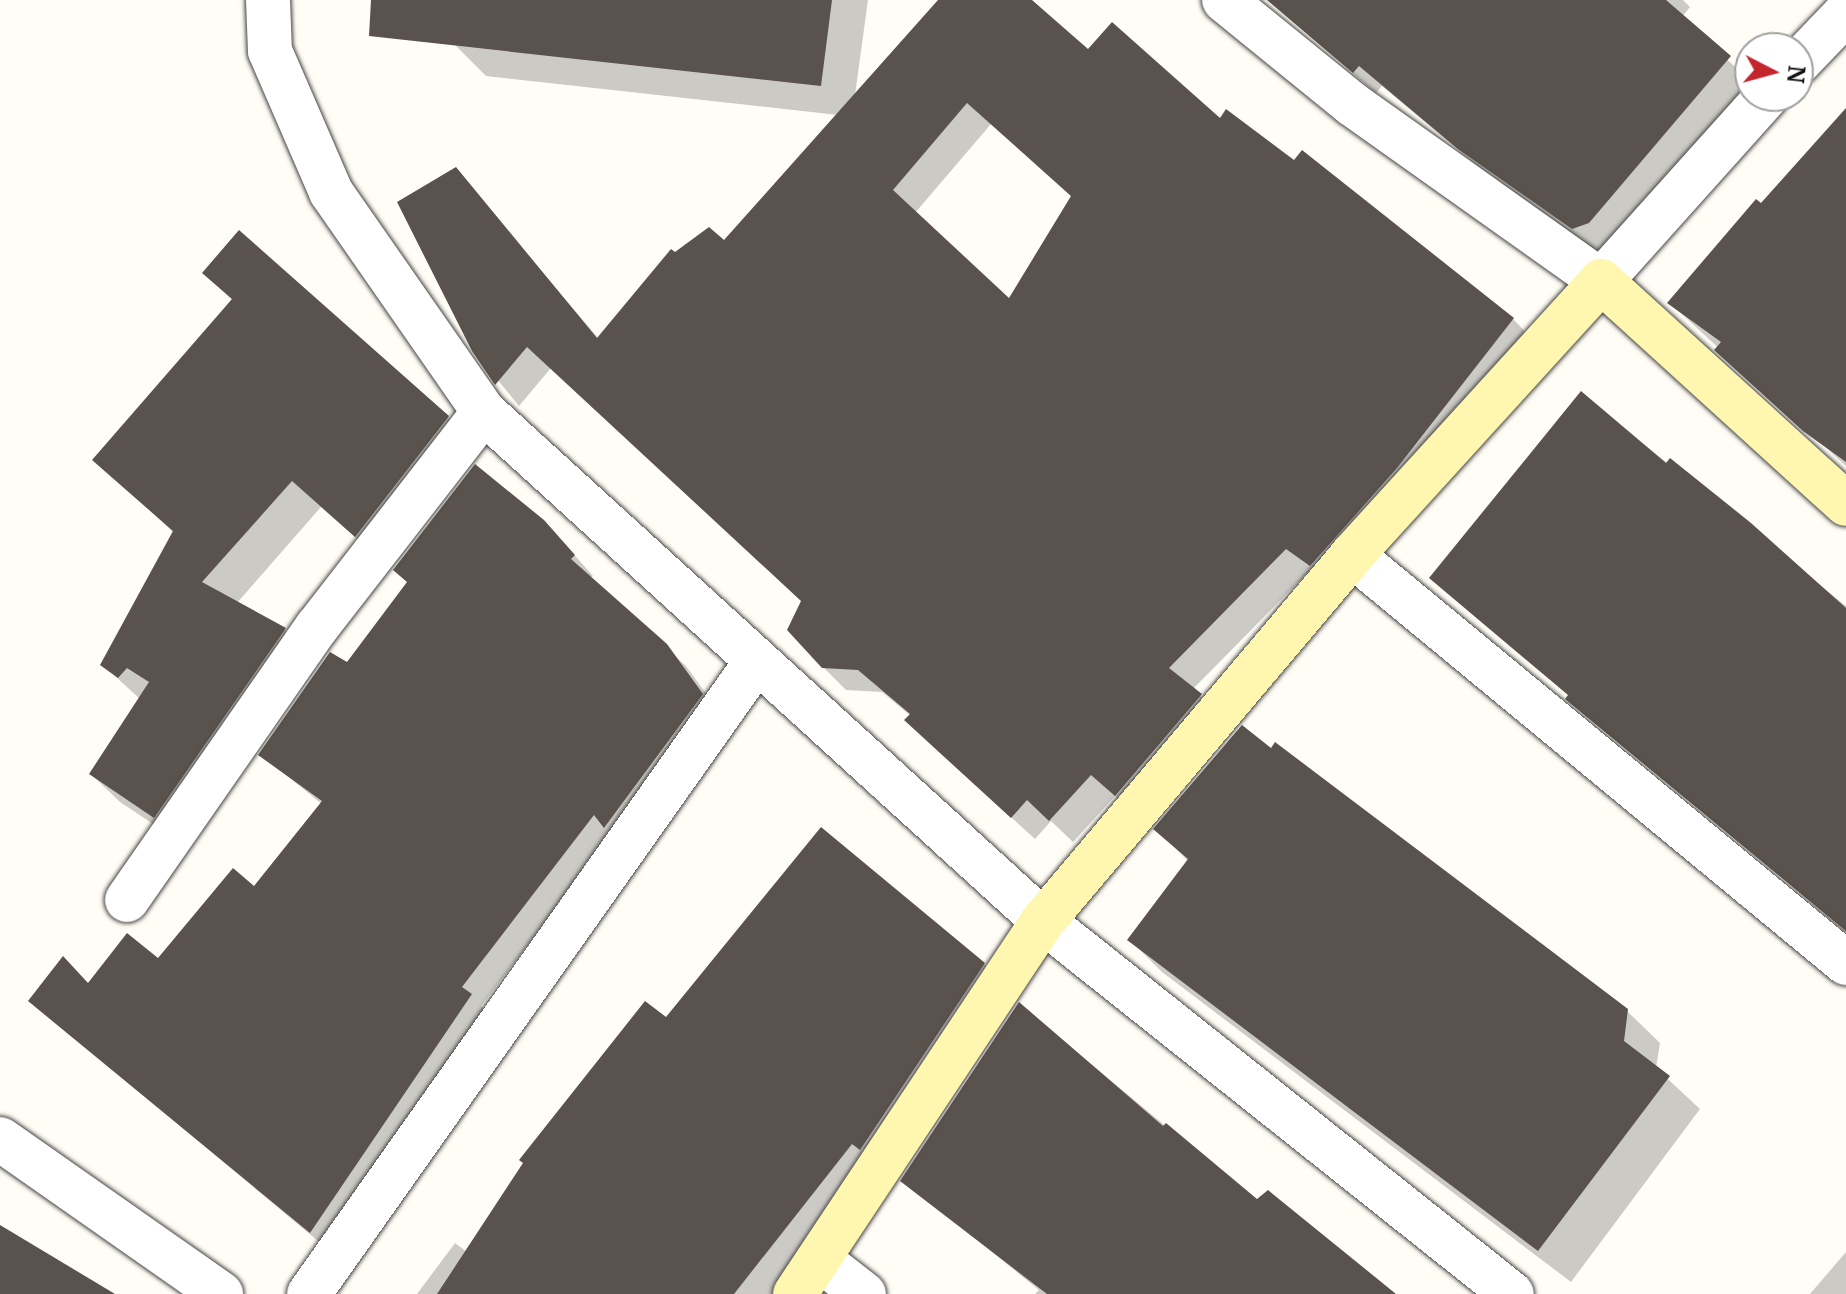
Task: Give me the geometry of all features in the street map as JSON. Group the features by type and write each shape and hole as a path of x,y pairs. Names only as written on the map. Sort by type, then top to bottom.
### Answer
{"street":[{"path":"268,0 270,51 331,192 484,412 1043,921 1512,1294"},
{"path":"1224,0 1352,104 1601,281 1846,504"},
{"path":"1814,46 1846,13"},
{"path":"864,1294 807,1276 1043,921 1352,555 1753,112"},
{"path":"127,900 317,627 484,412"},
{"path":"1352,555 1846,963"},
{"path":"309,1294 756,662"},
{"path":"0,1139 221,1294"}],"building":[{"path":"371,0 832,0 821,86 369,36"},
{"path":"938,0 1032,0 1088,49 1112,22 1220,118 1226,109 1294,160 1302,150 1514,318 1397,468 1310,566 1286,549 1169,668 1202,694 1115,796 1091,775 1049,821 1027,800 1011,818 904,720 910,714 858,670 822,668 787,630 801,601 527,347 495,385 472,351 397,202 456,167 597,338 671,249 675,252 709,227 724,240","holes":["967,103 1071,196 1009,298 893,190"]},
{"path":"1267,0 1666,0 1731,56 1589,223 1572,229 1458,149 1359,66 1353,73"},
{"path":"1846,108 1846,462 1803,431 1714,350 1721,342 1667,303 1756,199 1761,203"},
{"path":"239,230 449,416 355,537 292,481 202,582 286,628 154,818 89,774 149,682 127,668 118,678 100,665 173,531 92,460 232,299 202,273"},
{"path":"1581,391 1666,463 1670,458 1751,523 1846,608 1846,931 1565,699 1568,695 1429,578"},
{"path":"475,464 544,520 575,555 571,559 667,644 703,694 604,828 594,815 462,987 472,994 310,1233 28,1001 63,956 88,983 127,933 158,958 233,868 254,886 322,801 258,755 330,652 347,662 407,582 393,570"},
{"path":"1242,725 1271,748 1275,742 1628,1009 1624,1041 1670,1076 1538,1251 1127,940 1188,859 1153,829"},
{"path":"821,827 985,963 860,1150 852,1144 734,1294 437,1294 523,1163 519,1160 645,1001 666,1017"},
{"path":"1019,1002 1163,1126 1166,1123 1257,1199 1268,1190 1396,1294 1047,1294 900,1181"},
{"path":"0,1225 115,1294 0,1294"}]}
